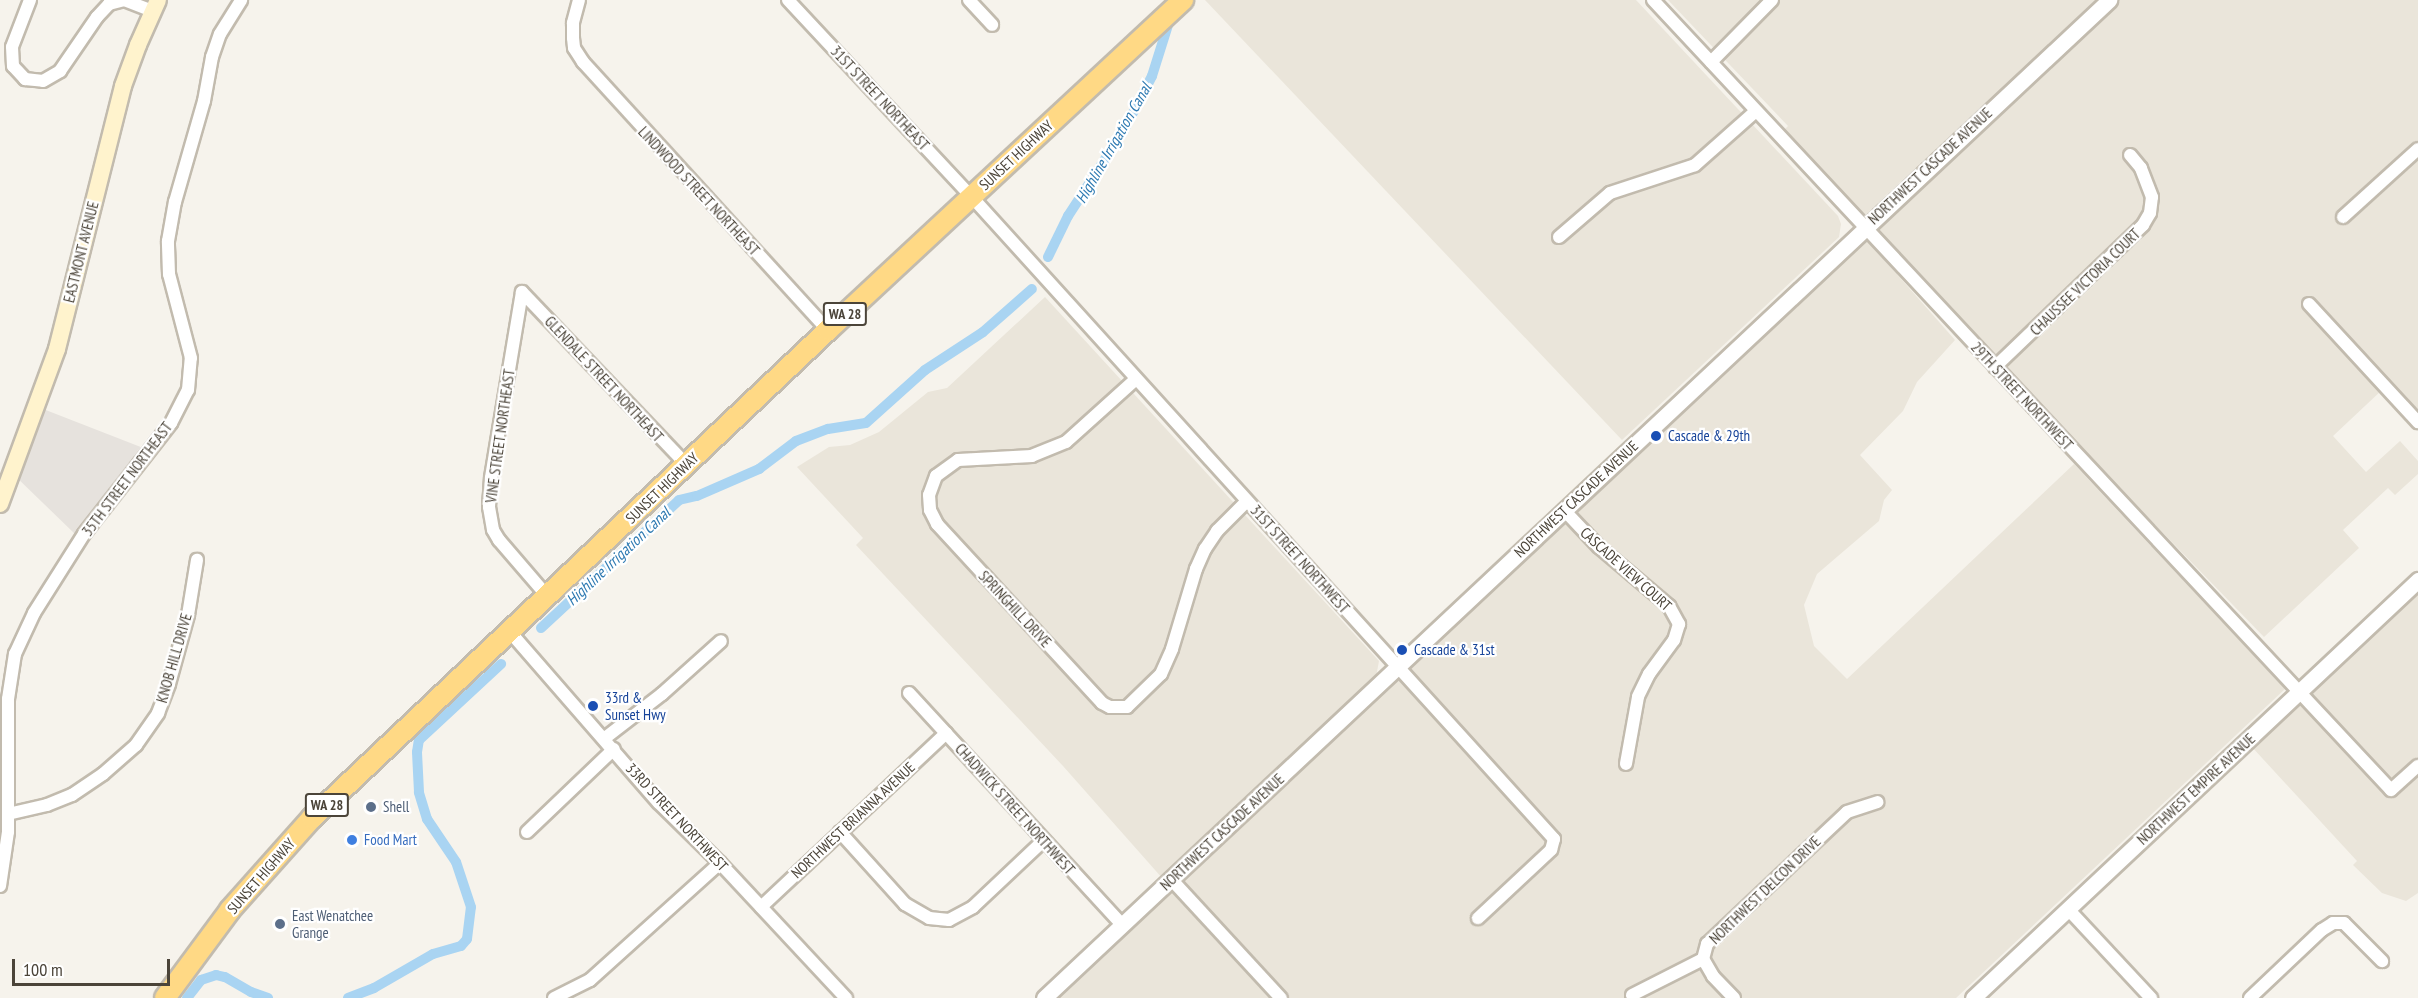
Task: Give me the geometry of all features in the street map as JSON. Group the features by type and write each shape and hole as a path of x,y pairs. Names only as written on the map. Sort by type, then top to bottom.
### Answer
{"highway":[{"name":"SUNSET HIGHWAY","path":"165,998 230,910 291,841 828,330 1183,0"}],"main road":[{"name":"EASTMONT AVENUE","path":"0,504 57,349 123,86 156,6"}],"street":[{"path":"30,0 12,47 13,66 25,79 43,81 60,71 108,4 124,0 156,6"},
{"name":"35TH STREET NORTHEAST","path":"0,886 8,814 8,699 15,654 34,613 84,534 171,423 188,390 191,358 169,274 168,241 175,202 204,101 212,57 220,34 242,0"},
{"name":"LINDWOOD STREET NORTHEAST","path":"579,0 573,23 574,48 598,82 828,330"},
{"name":"31ST STREET NORTHEAST","path":"788,0 971,196"},
{"path":"969,0 992,26"},
{"name":"29TH STREET NORTHWEST","path":"1653,0 2391,790 2418,766"},
{"path":"1711,62 1772,0"},
{"name":"NORTHWEST CASCADE AVENUE","path":"1044,998 2109,0"},
{"path":"1559,237 1610,193 1695,165 1756,111"},
{"path":"2343,217 2418,149"},
{"name":"CHAUSSEE VICTORIA COURT","path":"1995,367 2144,225 2150,213 2152,197 2141,168 2130,155"},
{"name":"31ST STREET NORTHWEST","path":"971,196 1554,839 1551,850 1478,918"},
{"name":"GLENDALE STREET NORTHEAST","path":"522,292 687,465"},
{"name":"VINE STREET NORTHEAST","path":"522,292 491,478 489,507 493,530 499,540 548,597"},
{"path":"2309,304 2418,422"},
{"name":"SPRINGHILL DRIVE","path":"1136,379 1066,442 1032,456 958,460 936,476 929,495 930,510 937,524 1102,703 1110,707 1127,707 1161,674 1172,649 1196,568 1205,549 1221,526 1247,501"},
{"name":"CASCADE VIEW COURT","path":"1564,510 1599,547 1669,606 1679,624 1674,640 1649,674 1638,697 1626,764"},
{"name":"KNOB HILL DRIVE","path":"8,814 47,805 72,795 103,774 136,745 158,714 169,684 188,615 197,560"},
{"name":"NORTHWEST EMPIRE AVENUE","path":"1973,998 2418,580"},
{"name":"33RD STREET NORTHWEST","path":"511,633 660,803 720,863 846,998"},
{"path":"605,738 662,694 721,641"},
{"name":"CHADWICK STREET NORTHWEST","path":"909,693 1122,925"},
{"name":"NORTHWEST BRIANNA AVENUE","path":"761,907 946,733"},
{"path":"527,832 614,749"},
{"name":"NORTHWEST DELCON DRIVE","path":"1734,998 1713,976 1703,959 1707,944 1847,812 1877,802"},
{"path":"840,832 905,904 929,918 949,920 973,907 1043,841"},
{"path":"554,998 590,980 720,863"},
{"path":"1171,879 1281,998"},
{"path":"2068,909 2151,998"},
{"path":"2250,998 2322,930 2333,923 2344,923 2382,961"},
{"path":"1632,995 1703,959"}],"shaded area":[{"path":"1205,0 1636,0 1838,216 1841,224 1839,237 1622,440"},
{"path":"1668,0 2096,0 1871,214 1865,216 1858,214 1783,131 1788,126"},
{"path":"2118,0 2418,0 2418,428 2382,390 2333,436 2366,472 2400,441 2418,461 2418,474 2395,495 2388,488 2343,530 2359,548 2264,637 1870,231"},
{"path":"1865,238 1955,340 1917,382 1903,411 1860,455 1892,490 1884,500 1879,521 1817,574 1804,605 1814,646 1847,679 2074,464 2285,689 1956,998 1056,998"},
{"path":"1045,297 1379,661 1376,677 1163,879 1063,766 856,545 863,538 797,467 829,447 850,445 879,432 928,392 947,388"},
{"path":"38,407 151,451 84,534 75,534 12,473"},
{"path":"2418,590 2418,893 2406,901 2382,893 2353,865 2357,861 2251,746"}],"waterway":[{"name":"Highline Irrigation Canal","path":"1048,257 1068,216 1124,130 1152,76 1168,25"},
{"name":"Highline Irrigation Canal","path":"541,628 679,500 697,496 759,469 796,441 828,429 866,423 925,370 983,332 1032,289"},
{"name":"Highline Irrigation Canal","path":"348,998 374,988 433,954 461,946 467,939 471,907 456,862 427,819 419,792 417,752 419,740 501,664"},
{"name":"Highline Irrigation Canal","path":"187,998 201,980 216,975 225,977 251,992 268,998"}],"place":[{"name":"Cascade & 29th","path":"1656,436"},
{"name":"Cascade & 31st","path":"1402,650"},
{"name":"33rd & Sunset Hwy","path":"593,706"},
{"name":"Shell","path":"371,807"},
{"name":"Food Mart","path":"352,840"},
{"name":"East Wenatchee Grange","path":"280,924"}]}
